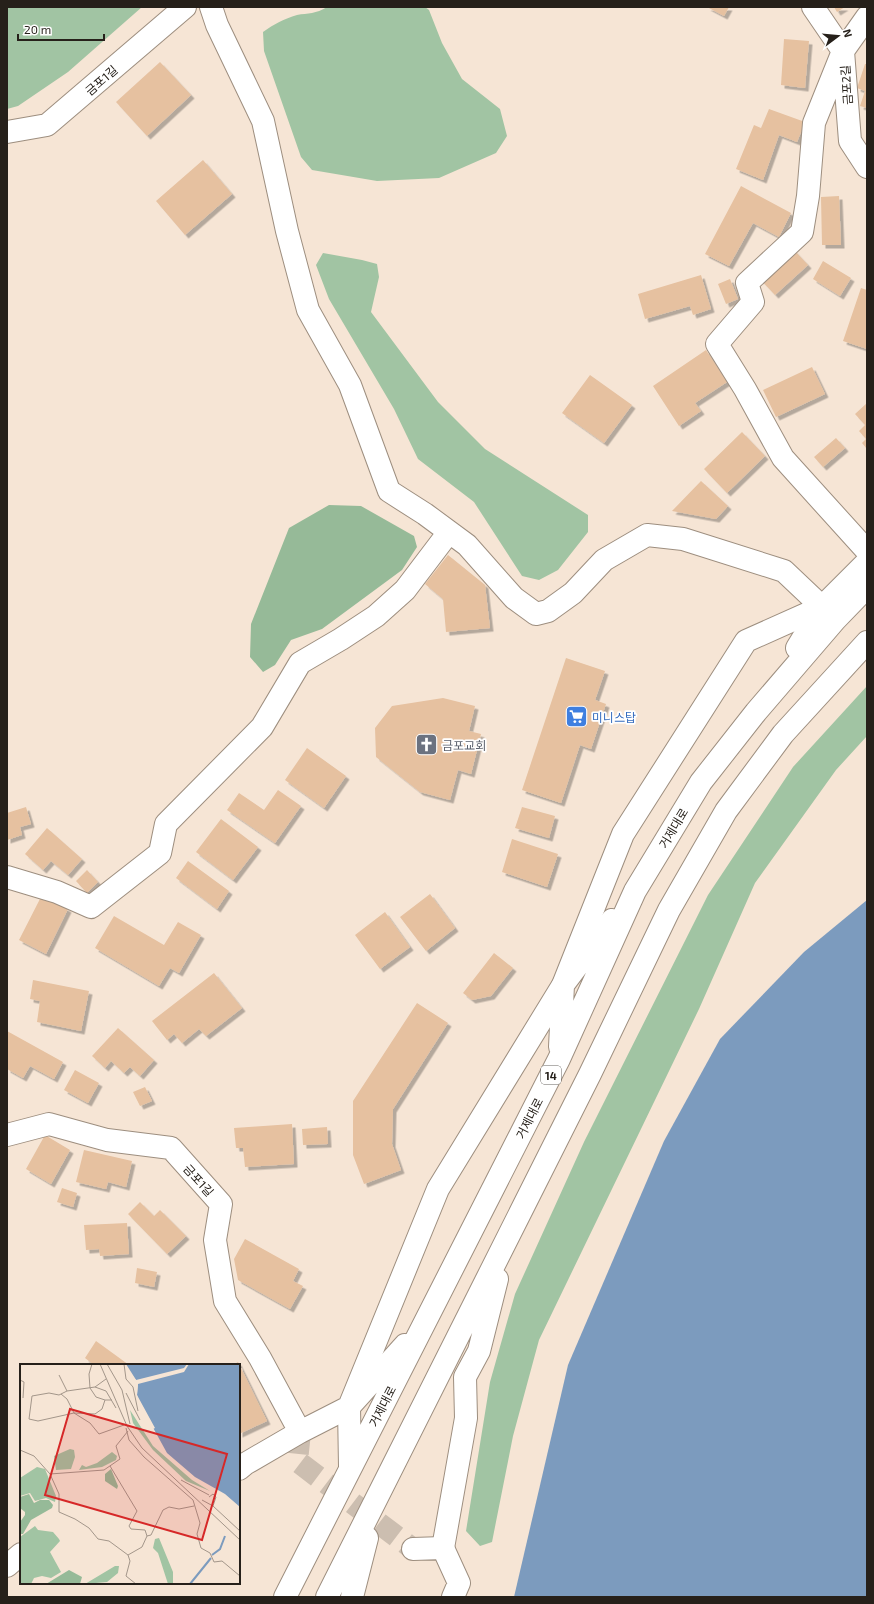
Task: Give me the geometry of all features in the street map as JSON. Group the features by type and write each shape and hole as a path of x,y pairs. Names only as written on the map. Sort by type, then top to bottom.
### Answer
{"main road":[{"name":"금포1길","path":"7,132 47,125 185,7"},
{"path":"211,7 217,25 263,121 308,310 350,385 389,491 425,514 467,545 514,598 536,614 548,611 573,593 604,560 647,535 683,539 784,571 822,607"},
{"name":"금포2길","path":"813,7 843,51 850,142 867,167"},
{"path":"867,17 843,51 814,123 808,196 802,232 747,283 753,302 717,344 783,458 867,551"},
{"path":"7,877 58,892 91,907 160,853 166,824 262,727 300,663 341,640 376,616 405,590 449,532"},
{"path":"756,712 822,607 867,562"},
{"path":"559,1059 563,985 623,834 746,641 867,587"},
{"name":"거제대로","path":"285,1597 559,1059 635,891 701,782 756,712 835,620 867,587"},
{"path":"328,1597 670,910 726,811 783,734 867,642"},
{"path":"350,1470 349,1407 438,1189 563,985 635,891"},
{"name":"금포1길","path":"7,1135 49,1124 107,1140 171,1148 221,1204 216,1240 225,1301 260,1358 300,1432"},
{"path":"453,1597 459,1583 443,1548 466,1418 465,1377 479,1351 508,1237"},
{"path":"240,1468 300,1432 349,1407 424,1324"},
{"path":"352,1597 379,1495"},
{"path":"413,1549 443,1548"},
{"path":"7,1566 20,1555"}],"green space":[{"path":"7,7 142,7 68,72 18,106 7,109"},
{"path":"327,7 425,7 429,10 442,43 462,79 500,109 507,136 496,153 439,178 377,181 312,170 301,157 264,51 263,32 288,18 316,12"},
{"path":"323,253 377,264 379,277 371,312 438,402 485,449 588,515 588,532 558,570 539,580 522,576 474,502 418,459 394,409 329,299 316,265"},
{"path":"329,505 361,506 414,536 417,547 402,570 322,629 291,640 275,665 263,672 250,657 251,624 289,528"},
{"path":"867,686 867,736 836,770 755,883 699,1009 539,1340 513,1436 492,1542 480,1546 466,1531 490,1382 515,1294 584,1142 708,895 793,767"}],"water":[{"path":"867,900 867,1597 514,1597 568,1365 664,1141 720,1039 804,952"}],"building":[{"path":"707,7 729,7 724,16"},
{"path":"834,7 845,7 837,12"},
{"path":"784,39 809,41 805,88 781,85"},
{"path":"160,62 191,95 147,136 116,102"},
{"path":"865,64 867,64 867,108 860,106 865,91 857,88"},
{"path":"769,109 805,122 797,142 779,135 763,180 736,169 754,125 761,128"},
{"path":"203,160 232,194 185,235 156,201"},
{"path":"741,186 791,213 779,237 753,223 729,266 705,254"},
{"path":"839,196 841,245 822,245 821,197"},
{"path":"793,249 808,265 775,295 760,279"},
{"path":"823,261 851,278 840,296 813,279"},
{"path":"701,275 711,309 693,315 690,306 645,319 638,294"},
{"path":"730,279 738,299 726,304 718,284"},
{"path":"861,288 867,290 867,349 843,341"},
{"path":"706,350 727,382 695,403 701,411 679,426 653,386"},
{"path":"812,367 825,394 776,417 763,390"},
{"path":"590,375 632,405 604,443 562,413"},
{"path":"867,403 867,449 862,443 866,439 859,431 865,425 855,414"},
{"path":"742,432 765,456 727,493 704,469"},
{"path":"836,438 845,448 823,467 814,457"},
{"path":"701,481 728,506 716,519 672,511"},
{"path":"448,555 485,585 490,628 446,632 443,599 425,584"},
{"path":"566,658 605,671 595,700 606,704 591,749 580,745 561,803 522,790"},
{"name":"금포교회","path":"443,698 475,706 469,731 481,734 471,774 458,770 450,800 420,792 376,757 375,728 392,706"},
{"path":"307,748 346,776 324,808 285,780"},
{"path":"278,790 301,806 275,843 227,810 239,793 264,810"},
{"path":"26,807 31,824 20,827 22,835 7,840 7,813"},
{"path":"522,807 555,816 549,838 515,828"},
{"path":"221,819 258,847 233,880 196,852"},
{"path":"47,828 82,859 68,875 51,861 43,870 25,854"},
{"path":"512,839 558,854 547,887 502,872"},
{"path":"188,861 229,891 217,909 176,878"},
{"path":"87,870 98,882 87,893 76,881"},
{"path":"430,894 455,928 426,951 400,917"},
{"path":"42,895 68,909 46,954 19,940"},
{"path":"385,912 410,947 380,969 355,935"},
{"path":"114,916 164,945 178,922 201,935 179,973 170,968 159,986 95,948"},
{"path":"494,953 513,968 491,996 472,1000 463,993"},
{"path":"214,973 242,1008 206,1036 199,1029 182,1043 174,1034 167,1040 152,1021"},
{"path":"33,980 89,991 81,1031 37,1022 40,1001 30,999"},
{"path":"417,1003 448,1023 393,1109 392,1144 401,1170 364,1184 353,1155 353,1101"},
{"path":"118,1028 154,1060 140,1076 130,1067 124,1073 111,1061 105,1068 92,1056"},
{"path":"7,1031 63,1062 54,1079 30,1066 23,1078 7,1069"},
{"path":"75,1070 99,1083 88,1103 64,1090"},
{"path":"145,1087 152,1101 140,1106 133,1092"},
{"path":"292,1124 294,1164 245,1167 243,1148 236,1148 234,1128"},
{"path":"327,1127 328,1144 303,1145 302,1129"},
{"path":"45,1135 70,1150 51,1184 26,1169"},
{"path":"84,1150 132,1161 126,1187 108,1182 106,1189 76,1182"},
{"path":"62,1188 77,1193 73,1207 57,1202"},
{"path":"140,1202 154,1216 160,1210 186,1236 167,1254 128,1214"},
{"path":"127,1223 129,1254 100,1256 99,1249 86,1250 84,1225"},
{"path":"245,1239 299,1269 293,1281 303,1286 290,1309 238,1280 234,1259"},
{"path":"137,1268 157,1272 154,1287 135,1283"},
{"path":"96,1341 128,1364 93,1364 85,1358"},
{"path":"240,1366 267,1421 240,1434"}],"tunnel":[{"path":"300,1432 297,1461 413,1549"}],"place":[{"name":"미니스탑","path":"576,717"},
{"name":"금포교회","path":"427,745"}]}
